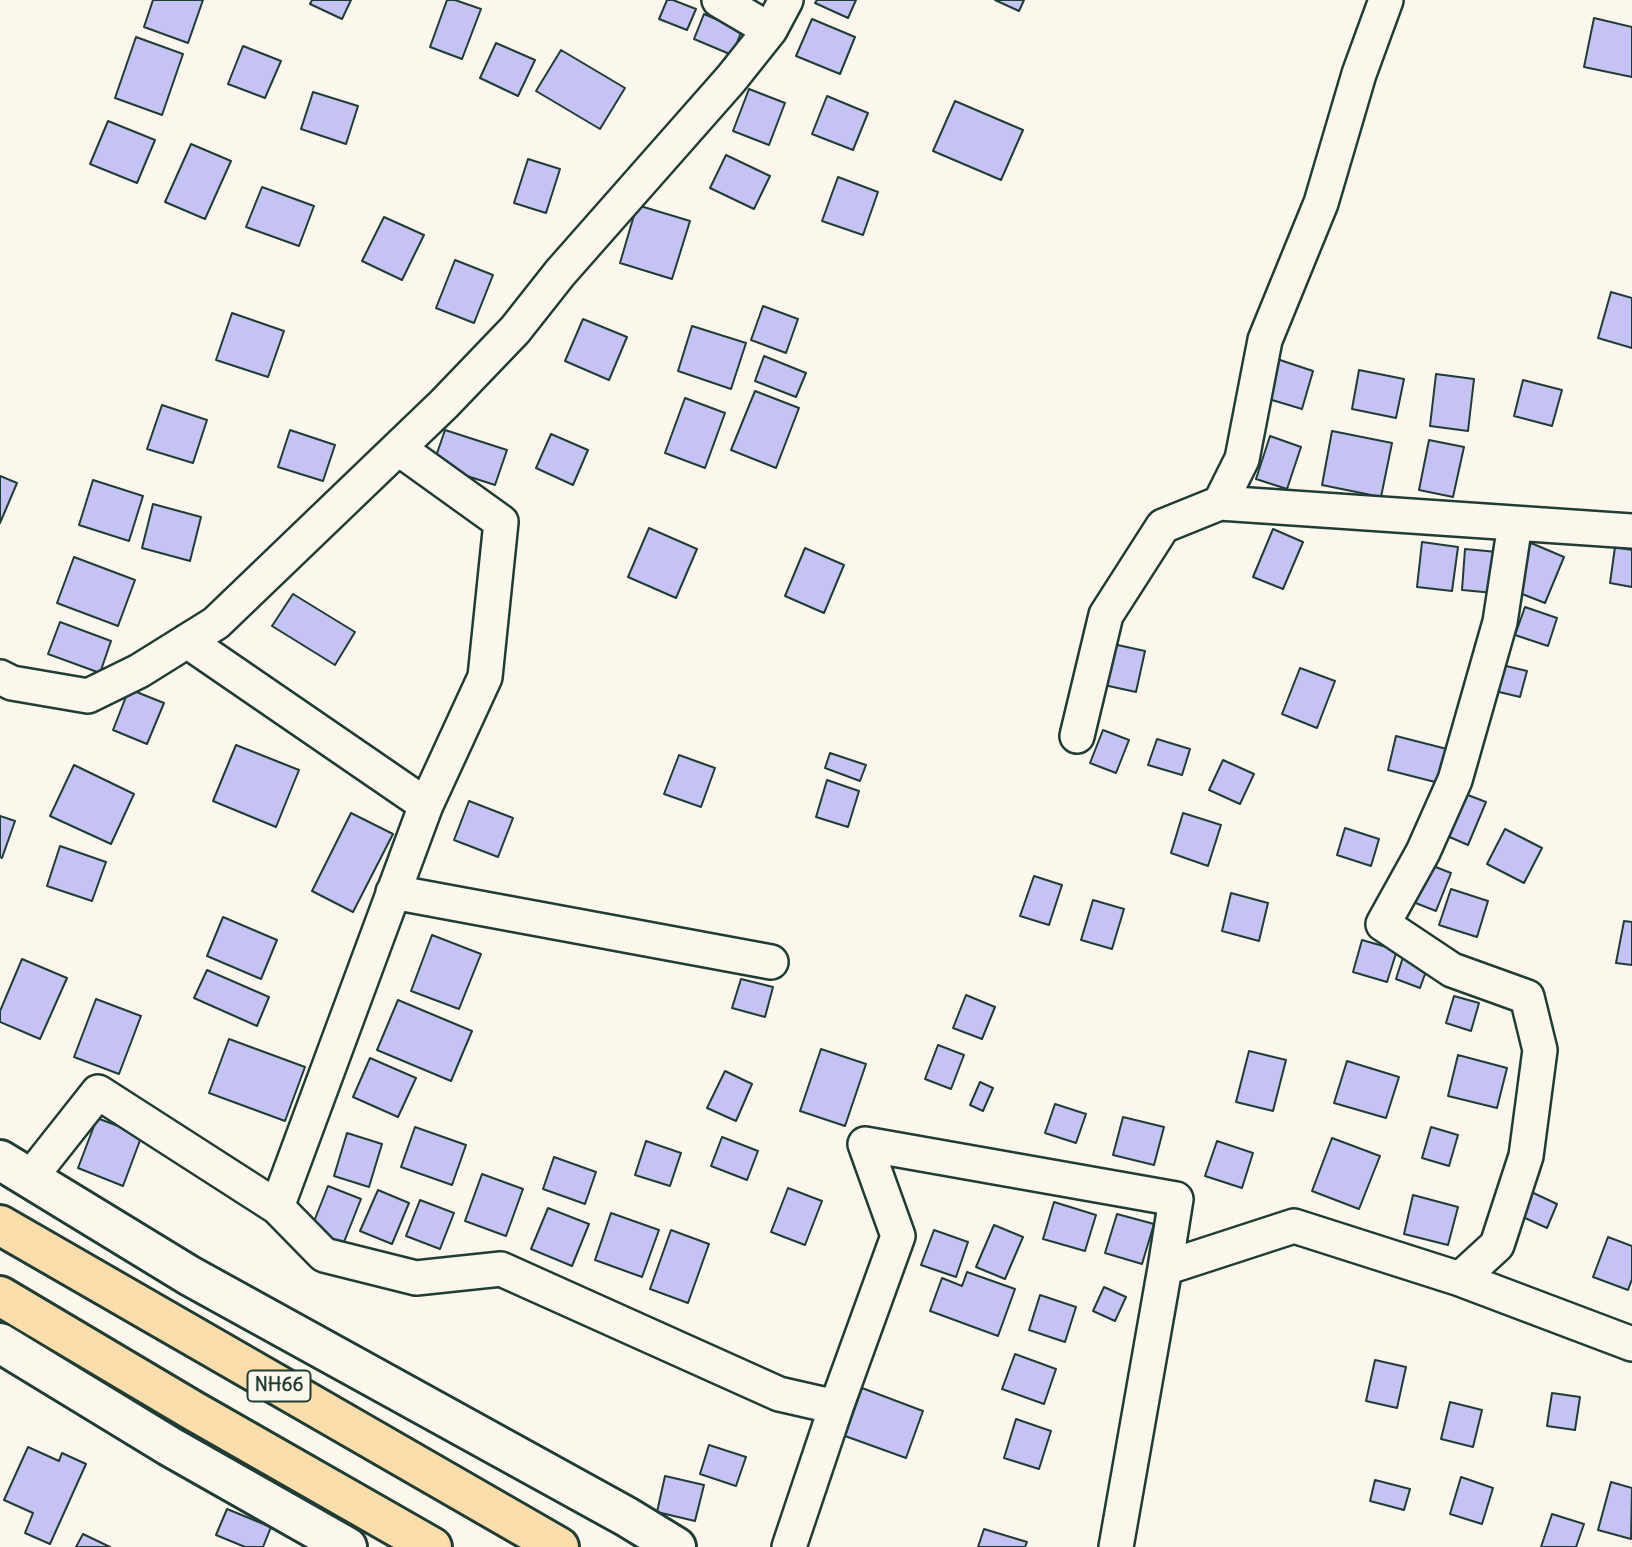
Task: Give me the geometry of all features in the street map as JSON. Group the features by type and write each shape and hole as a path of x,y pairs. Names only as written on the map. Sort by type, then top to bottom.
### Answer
{"highway":[{"name":"NH66","path":"0,1225 559,1547"},
{"path":"0,1296 204,1417 432,1547"}],"street":[{"path":"719,0 769,30"},
{"path":"0,677 12,683 88,696 139,671 216,623 398,448 515,330 560,273 689,128 769,30 786,0"},
{"path":"1220,503 1242,458 1265,340 1321,204 1359,74 1387,0"},
{"path":"277,1207 426,805 485,677 501,522 398,448"},
{"path":"1077,736 1106,615 1163,526 1220,503 1632,531"},
{"path":"1460,1279 1497,1245 1526,1156 1540,1050 1527,997 1452,971 1383,924 1423,852 1455,780 1500,622 1515,524"},
{"path":"187,641 426,805"},
{"path":"393,892 771,962"},
{"path":"676,1547 627,1517 190,1276 15,1169 98,1092 277,1207 324,1255 416,1278 502,1269 779,1394 836,1406"},
{"path":"789,1547 836,1406 898,1236 865,1144 1176,1199 1115,1547"},
{"path":"1165,1268 1294,1226 1460,1279 1632,1344"},
{"path":"0,1343 169,1446 347,1547"}],"building":[{"path":"153,0 203,0 188,43 144,27"},
{"path":"312,0 351,0 342,19 310,4"},
{"path":"447,0 481,9 462,59 430,47"},
{"path":"667,0 696,9 687,30 659,19"},
{"path":"817,0 856,0 848,18 815,3"},
{"path":"995,0 1024,0 1019,11"},
{"path":"704,14 742,30 732,55 694,39"},
{"path":"1594,18 1632,27 1632,77 1584,67"},
{"path":"812,19 855,37 840,74 796,56"},
{"path":"136,37 183,54 162,115 115,98"},
{"path":"496,43 535,60 518,96 480,78"},
{"path":"243,46 281,61 265,98 228,84"},
{"path":"561,50 625,88 600,129 536,91"},
{"path":"749,89 785,103 769,145 733,131"},
{"path":"313,92 358,106 346,144 301,129"},
{"path":"827,96 868,113 853,150 812,134"},
{"path":"955,101 1023,130 1001,180 933,151"},
{"path":"108,121 155,140 137,183 90,164"},
{"path":"191,144 231,161 205,219 165,202"},
{"path":"726,155 770,176 754,209 710,188"},
{"path":"528,159 560,169 546,213 514,203"},
{"path":"838,177 878,192 863,235 822,221"},
{"path":"262,187 314,206 299,246 246,227"},
{"path":"637,205 690,221 672,279 620,263"},
{"path":"384,217 424,235 402,280 362,261"},
{"path":"455,260 493,275 474,323 436,308"},
{"path":"1611,292 1632,298 1632,348 1598,338"},
{"path":"763,306 798,319 786,353 751,340"},
{"path":"232,313 284,331 268,377 216,360"},
{"path":"583,319 627,337 609,380 565,361"},
{"path":"692,326 746,343 731,389 678,371"},
{"path":"764,356 806,373 796,397 755,381"},
{"path":"1274,358 1313,371 1302,409 1262,397"},
{"path":"1359,370 1404,379 1396,418 1352,409"},
{"path":"1436,374 1474,379 1468,431 1430,426"},
{"path":"1523,380 1562,390 1552,426 1514,416"},
{"path":"755,391 799,408 776,468 731,450"},
{"path":"685,398 725,413 705,468 665,453"},
{"path":"162,405 207,420 193,463 147,449"},
{"path":"290,430 335,445 323,481 278,467"},
{"path":"445,430 507,450 495,485 433,465"},
{"path":"1332,431 1392,443 1381,497 1322,485"},
{"path":"551,434 588,450 573,485 536,468"},
{"path":"1270,436 1301,447 1287,489 1256,479"},
{"path":"1429,440 1464,447 1453,497 1419,490"},
{"path":"0,476 17,483 0,523"},
{"path":"93,480 143,496 129,541 79,525"},
{"path":"153,504 201,517 190,561 142,548"},
{"path":"649,528 697,549 676,598 628,577"},
{"path":"1273,529 1303,542 1283,589 1253,577"},
{"path":"1422,542 1458,547 1452,591 1417,587"},
{"path":"1531,543 1564,557 1545,603 1512,590"},
{"path":"1615,547 1632,550 1632,587 1610,583"},
{"path":"805,548 844,565 824,613 785,596"},
{"path":"1465,549 1497,552 1494,593 1462,590"},
{"path":"74,557 135,580 118,626 57,603"},
{"path":"293,594 355,632 335,665 272,626"},
{"path":"1525,607 1557,618 1548,646 1515,635"},
{"path":"60,622 111,641 100,673 48,654"},
{"path":"1113,644 1145,651 1136,692 1104,685"},
{"path":"1502,665 1527,671 1520,697 1495,691"},
{"path":"1300,668 1335,681 1317,728 1282,714"},
{"path":"129,689 164,703 147,744 113,730"},
{"path":"1103,730 1129,740 1116,773 1090,763"},
{"path":"1396,736 1447,749 1439,783 1388,770"},
{"path":"1157,739 1190,749 1182,775 1148,765"},
{"path":"236,745 299,770 276,827 213,801"},
{"path":"830,753 866,765 860,781 825,768"},
{"path":"679,755 715,768 701,807 664,794"},
{"path":"1223,760 1254,774 1240,804 1209,790"},
{"path":"74,765 134,794 111,844 50,816"},
{"path":"827,780 859,791 848,827 816,817"},
{"path":"1455,790 1486,802 1468,845 1438,832"},
{"path":"469,801 513,818 498,857 454,840"},
{"path":"351,813 393,834 353,912 312,891"},
{"path":"1183,813 1221,825 1208,866 1171,853"},
{"path":"0,816 15,821 2,858 0,857"},
{"path":"1345,828 1379,839 1371,866 1337,855"},
{"path":"1505,829 1542,848 1524,883 1487,864"},
{"path":"60,846 106,862 92,901 47,886"},
{"path":"1423,862 1451,873 1436,911 1408,900"},
{"path":"1034,876 1062,885 1049,925 1020,916"},
{"path":"1451,889 1488,901 1477,937 1439,925"},
{"path":"1231,893 1268,903 1259,941 1222,931"},
{"path":"1093,900 1124,909 1112,949 1081,940"},
{"path":"223,917 277,940 261,979 207,956"},
{"path":"1624,921 1632,922 1632,965 1616,963"},
{"path":"432,935 481,954 459,1009 411,991"},
{"path":"1362,940 1397,950 1387,982 1353,972"},
{"path":"1404,954 1429,963 1420,988 1396,979"},
{"path":"22,959 67,978 40,1039 0,1022 0,1011"},
{"path":"207,970 269,997 257,1026 194,998"},
{"path":"741,979 773,987 765,1017 732,1008"},
{"path":"966,995 995,1007 982,1039 953,1028"},
{"path":"1454,996 1479,1003 1471,1031 1446,1023"},
{"path":"96,999 141,1016 119,1074 74,1057"},
{"path":"398,1000 472,1031 451,1081 377,1050"},
{"path":"229,1039 305,1067 285,1121 209,1093"},
{"path":"938,1045 964,1055 951,1089 925,1079"},
{"path":"821,1049 866,1064 845,1126 800,1111"},
{"path":"1249,1051 1286,1060 1273,1111 1236,1102"},
{"path":"1458,1055 1507,1068 1497,1108 1448,1096"},
{"path":"370,1058 416,1078 398,1117 353,1097"},
{"path":"1347,1061 1399,1077 1386,1118 1334,1103"},
{"path":"725,1071 752,1084 736,1121 707,1108"},
{"path":"980,1082 993,1088 983,1111 970,1105"},
{"path":"1055,1104 1086,1114 1076,1143 1045,1133"},
{"path":"1123,1117 1164,1127 1154,1165 1113,1155"},
{"path":"97,1118 142,1135 123,1186 78,1168"},
{"path":"415,1127 466,1145 452,1185 401,1167"},
{"path":"1431,1127 1458,1135 1449,1166 1422,1158"},
{"path":"347,1133 382,1144 369,1187 334,1176"},
{"path":"722,1137 758,1151 747,1180 711,1166"},
{"path":"1332,1138 1380,1156 1359,1209 1312,1191"},
{"path":"646,1141 681,1153 670,1186 635,1175"},
{"path":"1217,1141 1253,1153 1242,1188 1205,1176"},
{"path":"554,1157 596,1172 585,1204 543,1189"},
{"path":"482,1174 523,1189 506,1236 465,1221"},
{"path":"328,1186 361,1199 342,1247 309,1234"},
{"path":"788,1188 822,1201 805,1245 771,1232"},
{"path":"1525,1189 1557,1204 1547,1228 1514,1213"},
{"path":"378,1190 409,1203 392,1244 360,1231"},
{"path":"1413,1195 1458,1207 1448,1245 1404,1234"},
{"path":"420,1200 454,1213 440,1249 406,1236"},
{"path":"1054,1202 1096,1215 1085,1251 1043,1239"},
{"path":"548,1208 589,1224 572,1266 531,1249"},
{"path":"611,1213 659,1230 642,1277 595,1260"},
{"path":"1117,1214 1154,1224 1142,1264 1105,1253"},
{"path":"994,1225 1023,1237 1005,1279 976,1267"},
{"path":"671,1230 709,1244 688,1303 650,1289"},
{"path":"934,1230 968,1242 956,1277 921,1265"},
{"path":"1608,1237 1632,1246 1632,1279 1628,1290 1593,1277"},
{"path":"967,1272 1015,1289 998,1336 930,1311 942,1278 962,1286"},
{"path":"1104,1287 1126,1297 1115,1321 1093,1311"},
{"path":"1040,1295 1076,1307 1065,1342 1029,1330"},
{"path":"1015,1354 1056,1369 1044,1404 1002,1389"},
{"path":"1375,1360 1406,1367 1397,1408 1366,1401"},
{"path":"862,1388 923,1411 906,1458 845,1436"},
{"path":"1552,1393 1580,1397 1575,1430 1547,1426"},
{"path":"1450,1402 1482,1410 1473,1447 1441,1439"},
{"path":"1016,1419 1051,1431 1039,1469 1004,1458"},
{"path":"709,1445 746,1457 736,1486 700,1474"},
{"path":"28,1447 59,1461 62,1453 86,1464 50,1544 25,1533 33,1513 4,1500"},
{"path":"665,1476 704,1485 695,1521 657,1512"},
{"path":"1461,1477 1493,1488 1482,1524 1450,1514"},
{"path":"1375,1480 1410,1489 1404,1510 1370,1501"},
{"path":"1611,1482 1632,1488 1631,1539 1598,1530"},
{"path":"227,1509 271,1527 263,1547 245,1547 216,1535"},
{"path":"1552,1514 1584,1524 1576,1547 1541,1547"},
{"path":"984,1529 1027,1542 1025,1547 978,1547"},
{"path":"83,1534 110,1547 76,1547"}]}
